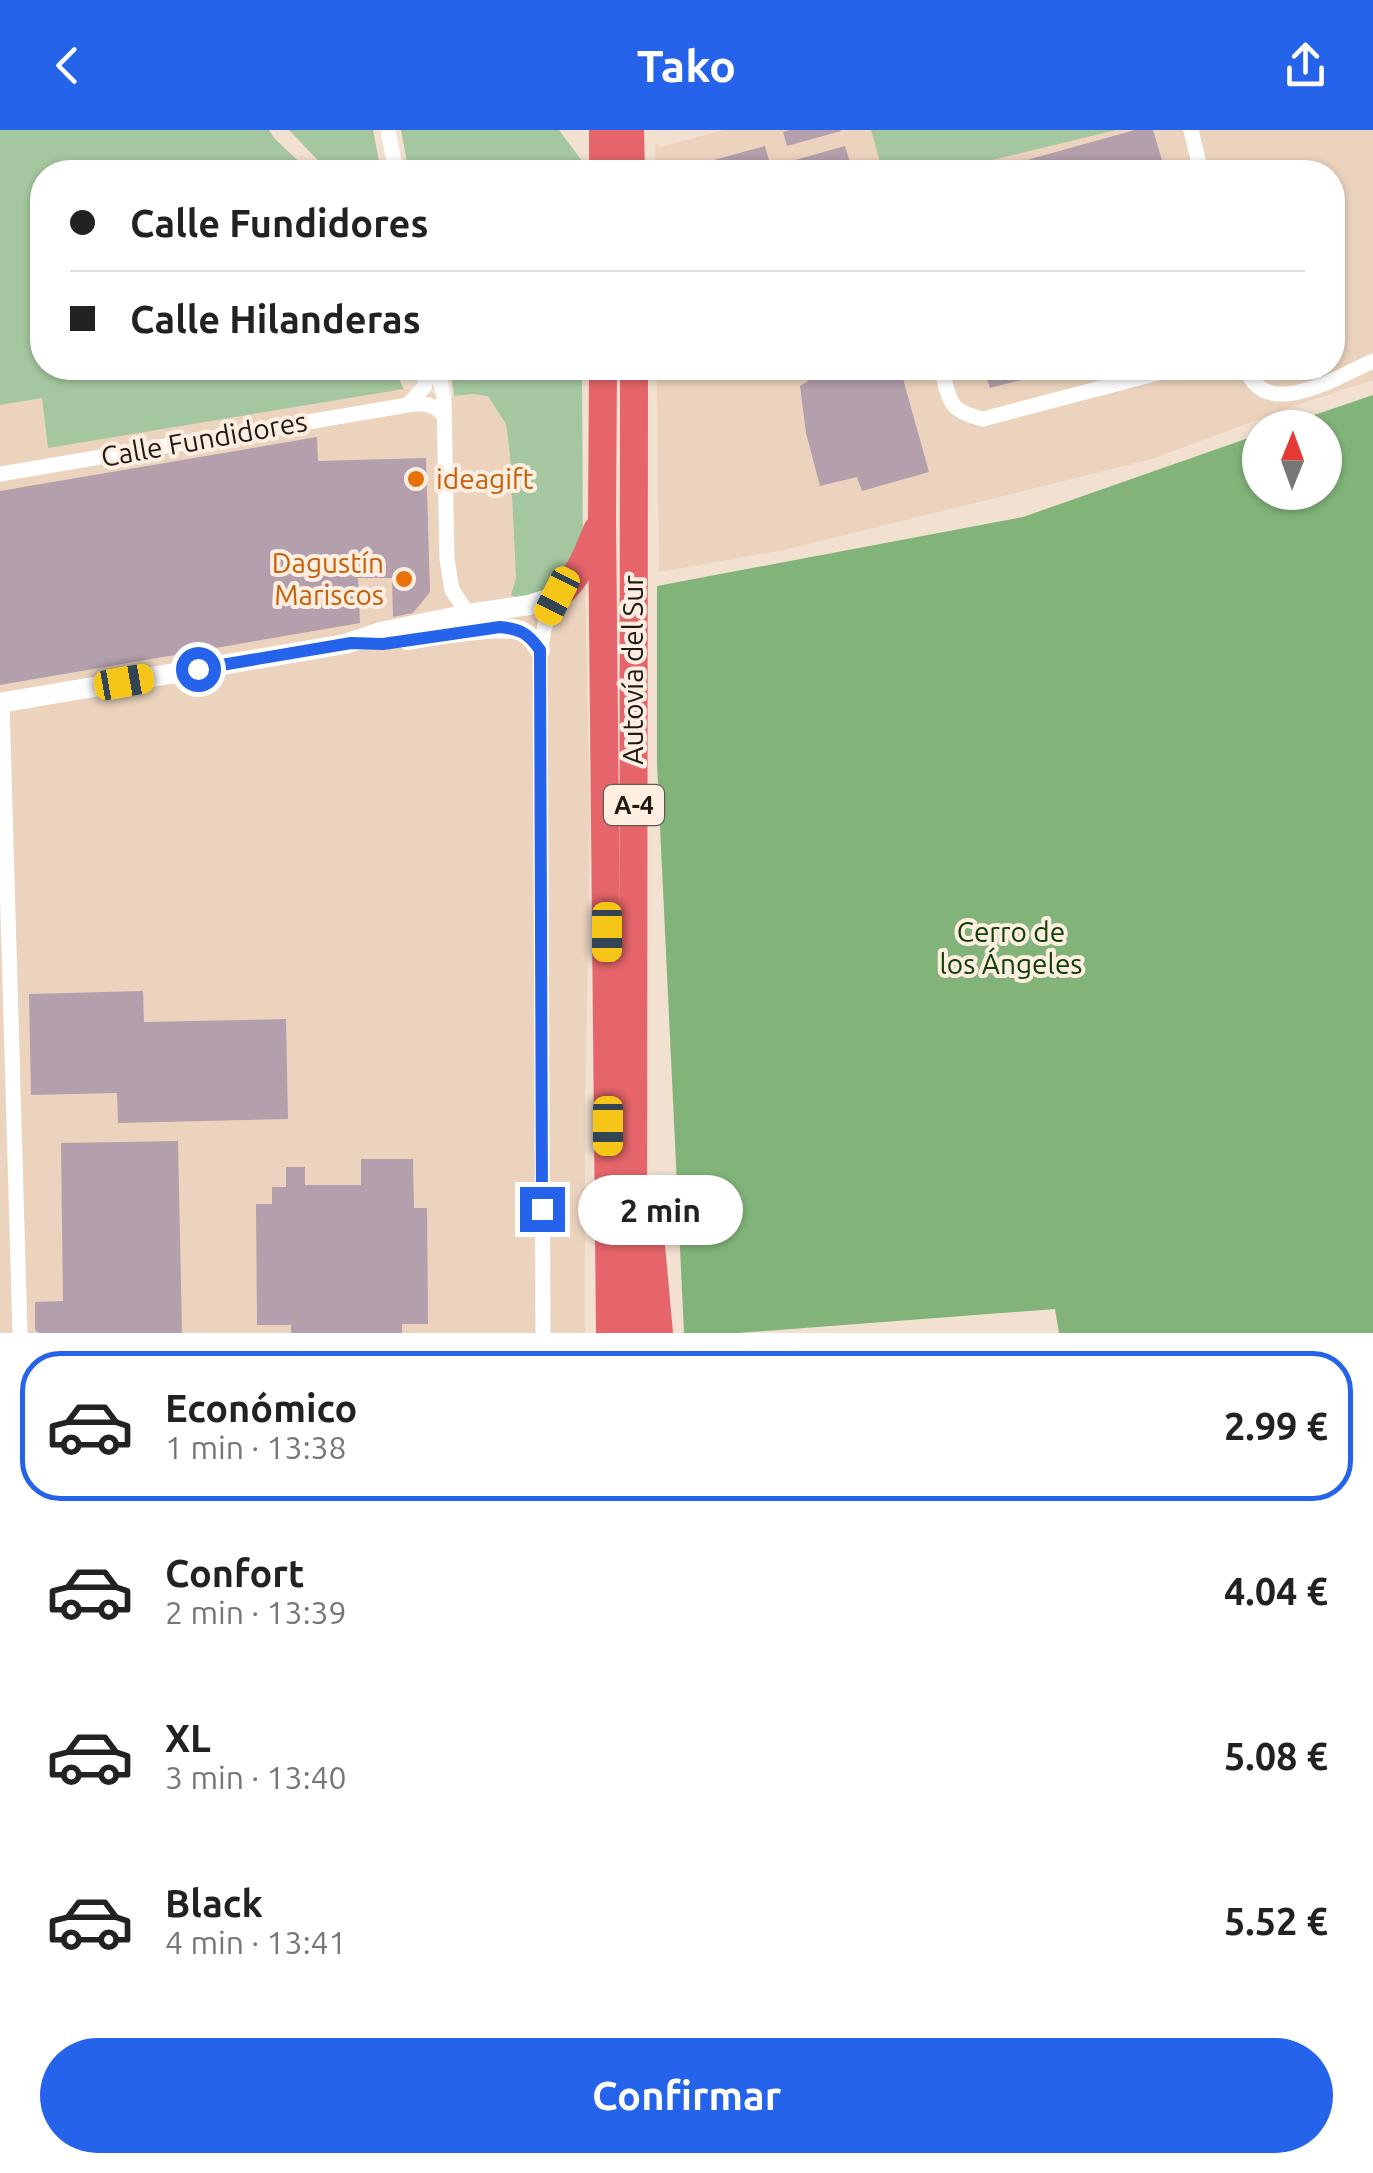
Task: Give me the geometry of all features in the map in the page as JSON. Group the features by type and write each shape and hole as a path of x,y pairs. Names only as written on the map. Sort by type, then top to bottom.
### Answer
{"highway":[{"path":"603,130 604,160"},
{"path":"630,130 631,160"},
{"name":"Autovía del Sur","path":"603,380 610,1333"},
{"name":"Autovía del Sur","path":"634,380 635,1333"},
{"path":"635,409 647,380"},
{"path":"557,596 583,566 602,518"},
{"path":"634,1077 645,1145 659,1333"}],"street":[{"path":"388,130 394,160"},
{"path":"1191,130 1197,160"},
{"path":"1345,373 1373,361"},
{"path":"408,405 426,380"},
{"path":"440,380 444,399 446,559 452,590 466,624"},
{"path":"944,380 951,404 963,414 983,419 1132,380"},
{"path":"1253,380 1260,388 1278,395 1295,394 1328,380"},
{"name":"Calle Fundidores","path":"0,474 408,405 430,404 444,416"},
{"path":"20,1333 8,1148 1,703 351,643 383,644 557,596"},
{"path":"543,1333 540,650 547,616 557,596"},
{"path":"466,624 518,629 529,634 540,650"}],"shaded area":[{"path":"724,130 1373,130 1373,380 1284,410 1242,410 1242,425 1152,459 784,550 659,572 657,380 1345,380 1345,160 655,160 655,143 661,147"},
{"path":"404,389 454,396 488,395 506,424 516,578 512,595 585,580 590,821 585,1333 0,1333 0,405 42,398 48,447"}],"green space":[{"path":"0,130 269,130 297,160 30,160 30,380 399,380 404,389 48,448 42,398 0,405"},
{"path":"289,130 373,130 379,160 318,160"},
{"path":"401,130 559,130 581,160 407,160"},
{"path":"871,130 1116,130 992,160 880,160"},
{"path":"452,380 582,380 583,551 552,588 517,598 511,595 516,578 506,424 488,396 454,396"},
{"name":"Cerro de los Ángeles","path":"1373,395 1373,1333 1059,1333 1055,1309 738,1333 684,1333 657,763 657,586 1023,517 1242,440 1242,510 1342,510 1342,410 1329,410"}],"building":[{"path":"1135,130 1153,130 1162,160 1026,160"},
{"path":"841,131 787,146 783,132"},
{"path":"765,146 769,160 714,160"},
{"path":"845,146 849,160 795,160"},
{"path":"903,380 929,472 862,491 857,477 820,486 806,433 800,386 808,381"},
{"path":"988,380 1021,380 990,388"},
{"path":"317,437 318,461 426,458 430,592 413,613 393,617 392,578 358,578 360,623 0,685 0,491"},
{"path":"143,991 144,1022 286,1019 288,1119 118,1123 117,1093 31,1095 29,994"},
{"path":"178,1141 182,1333 39,1333 35,1330 35,1302 63,1301 61,1143"},
{"path":"361,1159 413,1159 414,1208 427,1208 428,1324 402,1324 402,1333 291,1333 291,1325 257,1325 256,1204 272,1204 272,1187 286,1187 286,1167 305,1167 305,1185 361,1185"}],"place":[{"name":"ideagift","path":"416,479"},
{"name":"Dagustín Mariscos","path":"404,579"}],"route":[{"path":"198,669 351,643 383,644 500,627 529,634 540,650 542,1209"}]}
